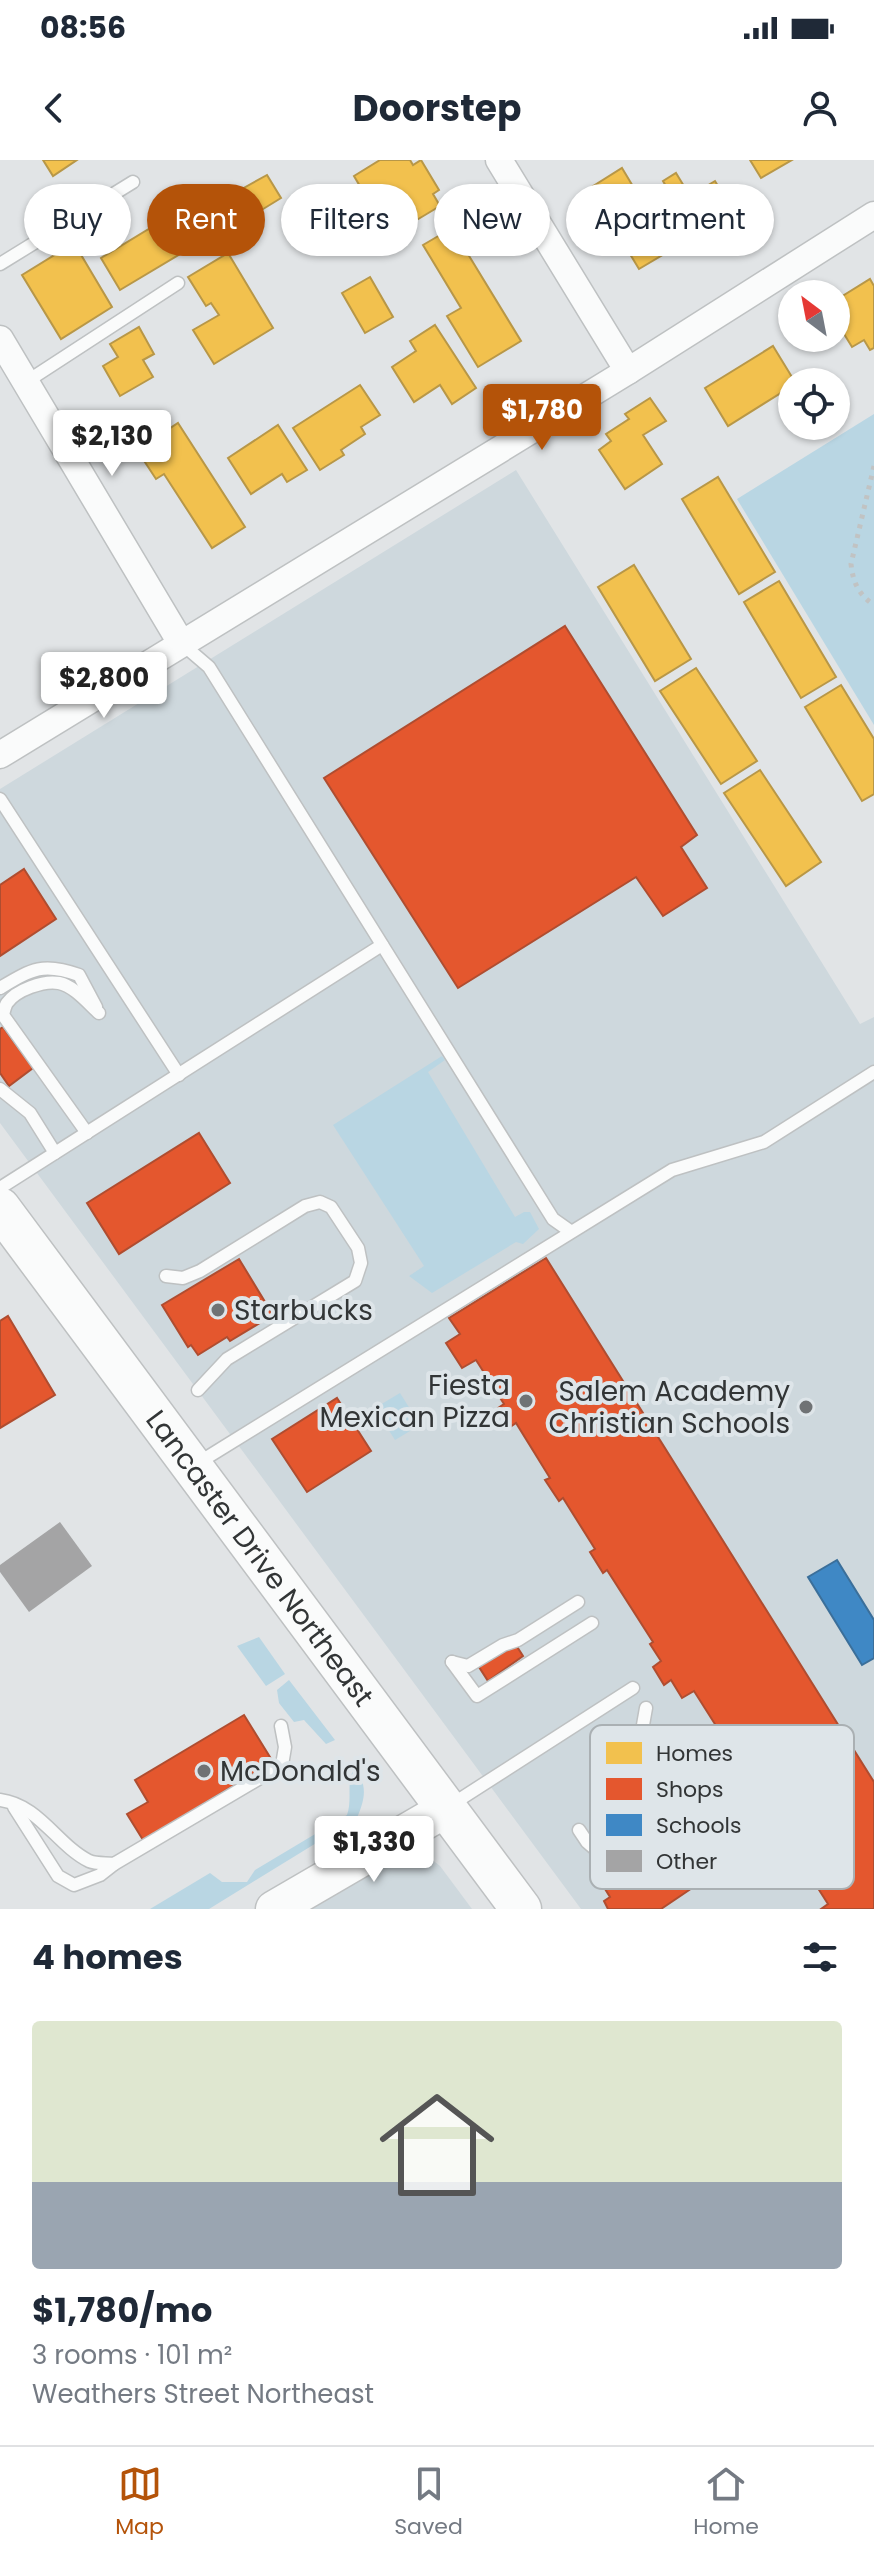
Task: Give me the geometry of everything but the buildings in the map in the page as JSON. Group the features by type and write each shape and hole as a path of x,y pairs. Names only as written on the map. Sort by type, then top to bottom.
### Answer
{"main road":[{"name":"Lancaster Drive Northeast","path":"0,1208 521,1909"}],"street":[{"path":"499,160 628,371"},
{"path":"0,755 628,371 874,215"},
{"path":"0,339 181,643"},
{"path":"274,1909 446,1809"}],"lane":[{"path":"0,264 133,182"},
{"path":"26,382 178,283"},
{"path":"181,643 209,667 553,1219 570,1231"},
{"path":"0,799 179,1075"},
{"path":"0,1188 382,945"},
{"path":"0,988 33,969 49,967 79,975 99,1013 73,990 58,983 39,985 19,993 7,1003 3,1015 87,1133"},
{"path":"191,1467 672,1170 764,1142 874,1072"},
{"path":"0,1089 30,1113 55,1153"},
{"path":"166,1276 183,1278 200,1271 305,1206 320,1202 331,1207 358,1248 361,1263 355,1281 227,1359 198,1390"},
{"path":"578,1602 518,1640 503,1645 468,1666 452,1662 477,1696 592,1623"},
{"path":"446,1809 633,1688"},
{"path":"643,1725 646,1708"},
{"path":"5,1801 58,1876 74,1885 100,1875 282,1765 285,1747 281,1726"},
{"path":"5,1801 45,1822 90,1862 114,1864"},
{"path":"579,1830 590,1845"}],"path":[{"path":"874,466 851,564 852,580 874,605"}],"shaded area":[{"path":"874,414 874,725 737,499 832,440 850,440 850,429"},
{"path":"516,470 860,1024 874,1017 874,1909 581,1909 0,1123 0,789"},
{"path":"442,1056 445,1060 428,1072 515,1217 530,1212 539,1229 523,1244 516,1242 432,1293 409,1276 424,1266 333,1125"},
{"path":"400,1393 420,1425 395,1440 375,1408"},
{"path":"259,1637 285,1674 266,1686 237,1646"},
{"path":"289,1680 335,1740 326,1744 304,1720 294,1722 279,1703 277,1690"},
{"path":"355,1768 364,1793 357,1818 209,1909 150,1909 210,1873 222,1882 247,1882 255,1870 347,1815 350,1778"},
{"path":"411,1852 426,1855 440,1866 472,1909 311,1909 399,1855"}],"place":[{"name":"Starbucks","path":"218,1310"},
{"name":"Fiesta Mexican Pizza","path":"526,1401"},
{"name":"Salem Academy Christian Schools","path":"806,1407"},
{"name":"McDonald's","path":"204,1771"}]}
